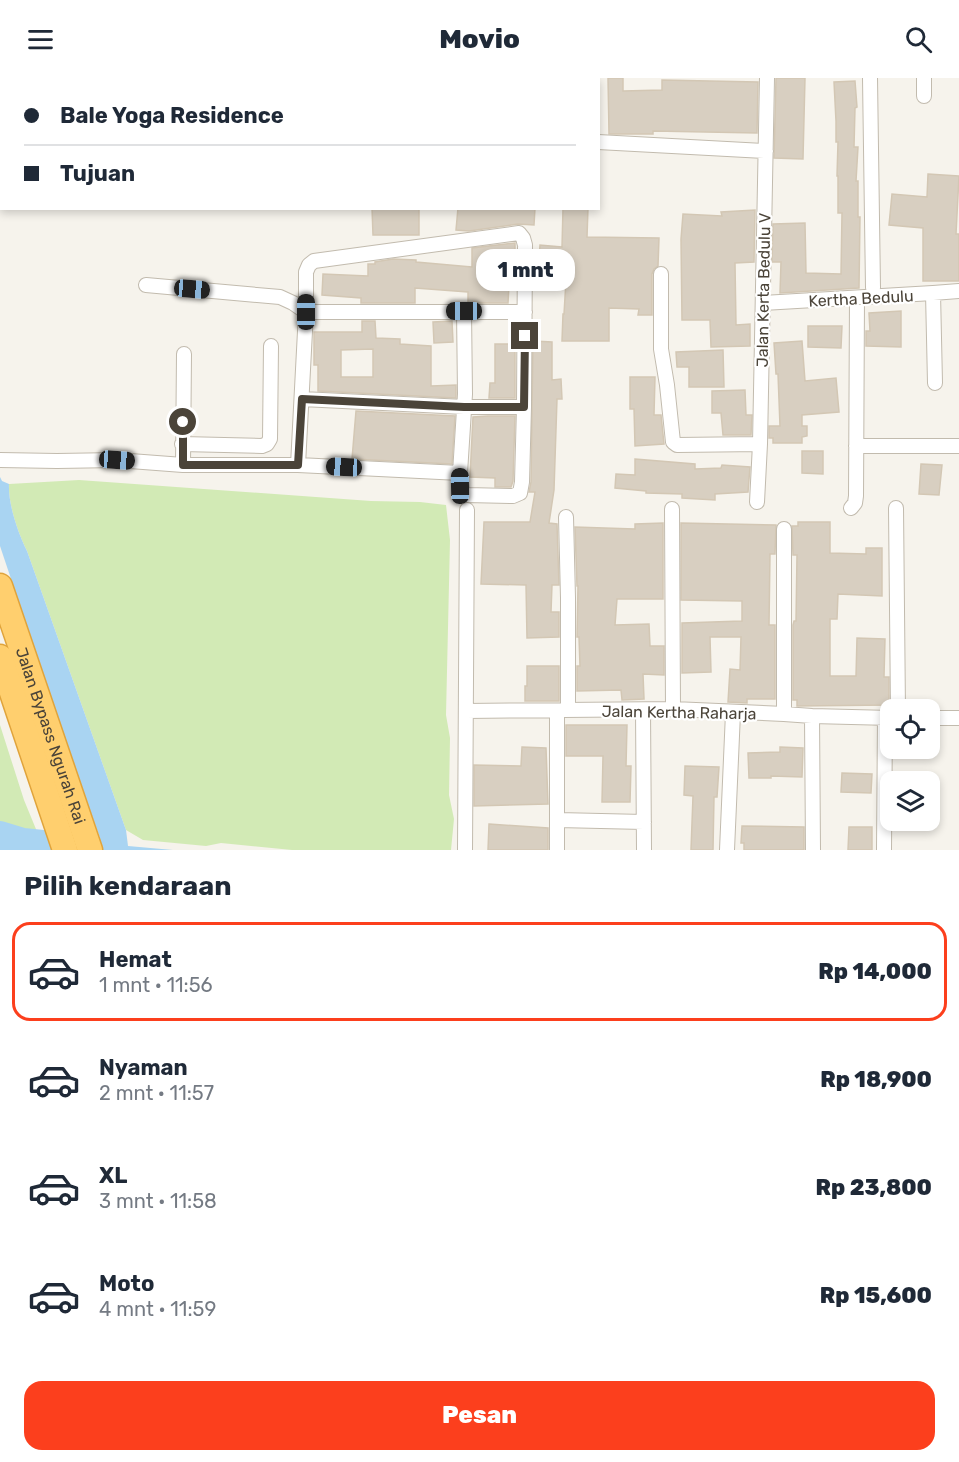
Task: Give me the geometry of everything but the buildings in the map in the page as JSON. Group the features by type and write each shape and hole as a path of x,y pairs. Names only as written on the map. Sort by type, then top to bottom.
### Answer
{"highway":[{"name":"Jalan Bypass Ngurah Rai","path":"0,586 90,850"},
{"name":"Jalan Bypass Ngurah Rai","path":"0,657 64,850"}],"street":[{"name":"Jalan Kerta Bedulu V","path":"757,502 767,78"},
{"path":"870,78 873,288"},
{"path":"924,78 924,96"},
{"path":"600,142 766,151"},
{"path":"298,465 306,272 309,265 314,261 519,233 525,245 524,407 520,493 513,496 467,495 462,492 460,473 465,379 464,311"},
{"path":"662,274 661,349 673,442 677,445 760,444"},
{"path":"146,285 280,297 306,312 525,312"},
{"name":"Kertha Bedulu","path":"763,303 959,291"},
{"path":"933,293 934,383"},
{"path":"852,508 856,496 857,298"},
{"path":"182,444 262,446 267,444 270,439 271,346"},
{"path":"183,465 184,354"},
{"path":"302,399 464,407 524,407"},
{"path":"856,446 958,446"},
{"path":"3,460 117,460 183,465 266,464 460,473"},
{"path":"896,508 898,699"},
{"path":"672,509 672,710"},
{"path":"465,850 467,510"},
{"path":"558,850 568,598 566,517"},
{"path":"784,529 784,714"},
{"path":"643,710 644,850"},
{"name":"Jalan Kertha Raharja","path":"466,711 672,710 880,718"},
{"path":"727,850 733,713"},
{"path":"812,716 813,850"},
{"path":"940,718 959,718"},
{"path":"884,850 887,759"},
{"path":"558,820 644,822"}],"green space":[{"path":"79,480 446,505 450,540 446,715 450,738 449,795 454,819 451,850 292,850 221,843 206,846 143,840 126,830 17,527 10,500 9,484"},
{"path":"0,725 24,800 38,834 32,839 0,827"}],"water":[{"path":"0,477 2,481 9,484 10,500 17,527 126,830 128,846 173,850 103,850 0,546"},
{"path":"0,827 25,838 32,839 38,834 42,850 0,850"}],"waterway":[{"path":"0,836 23,843 91,850"}],"route":[{"path":"183,422 183,465 298,465 302,399 464,407 524,407 525,336"}]}
